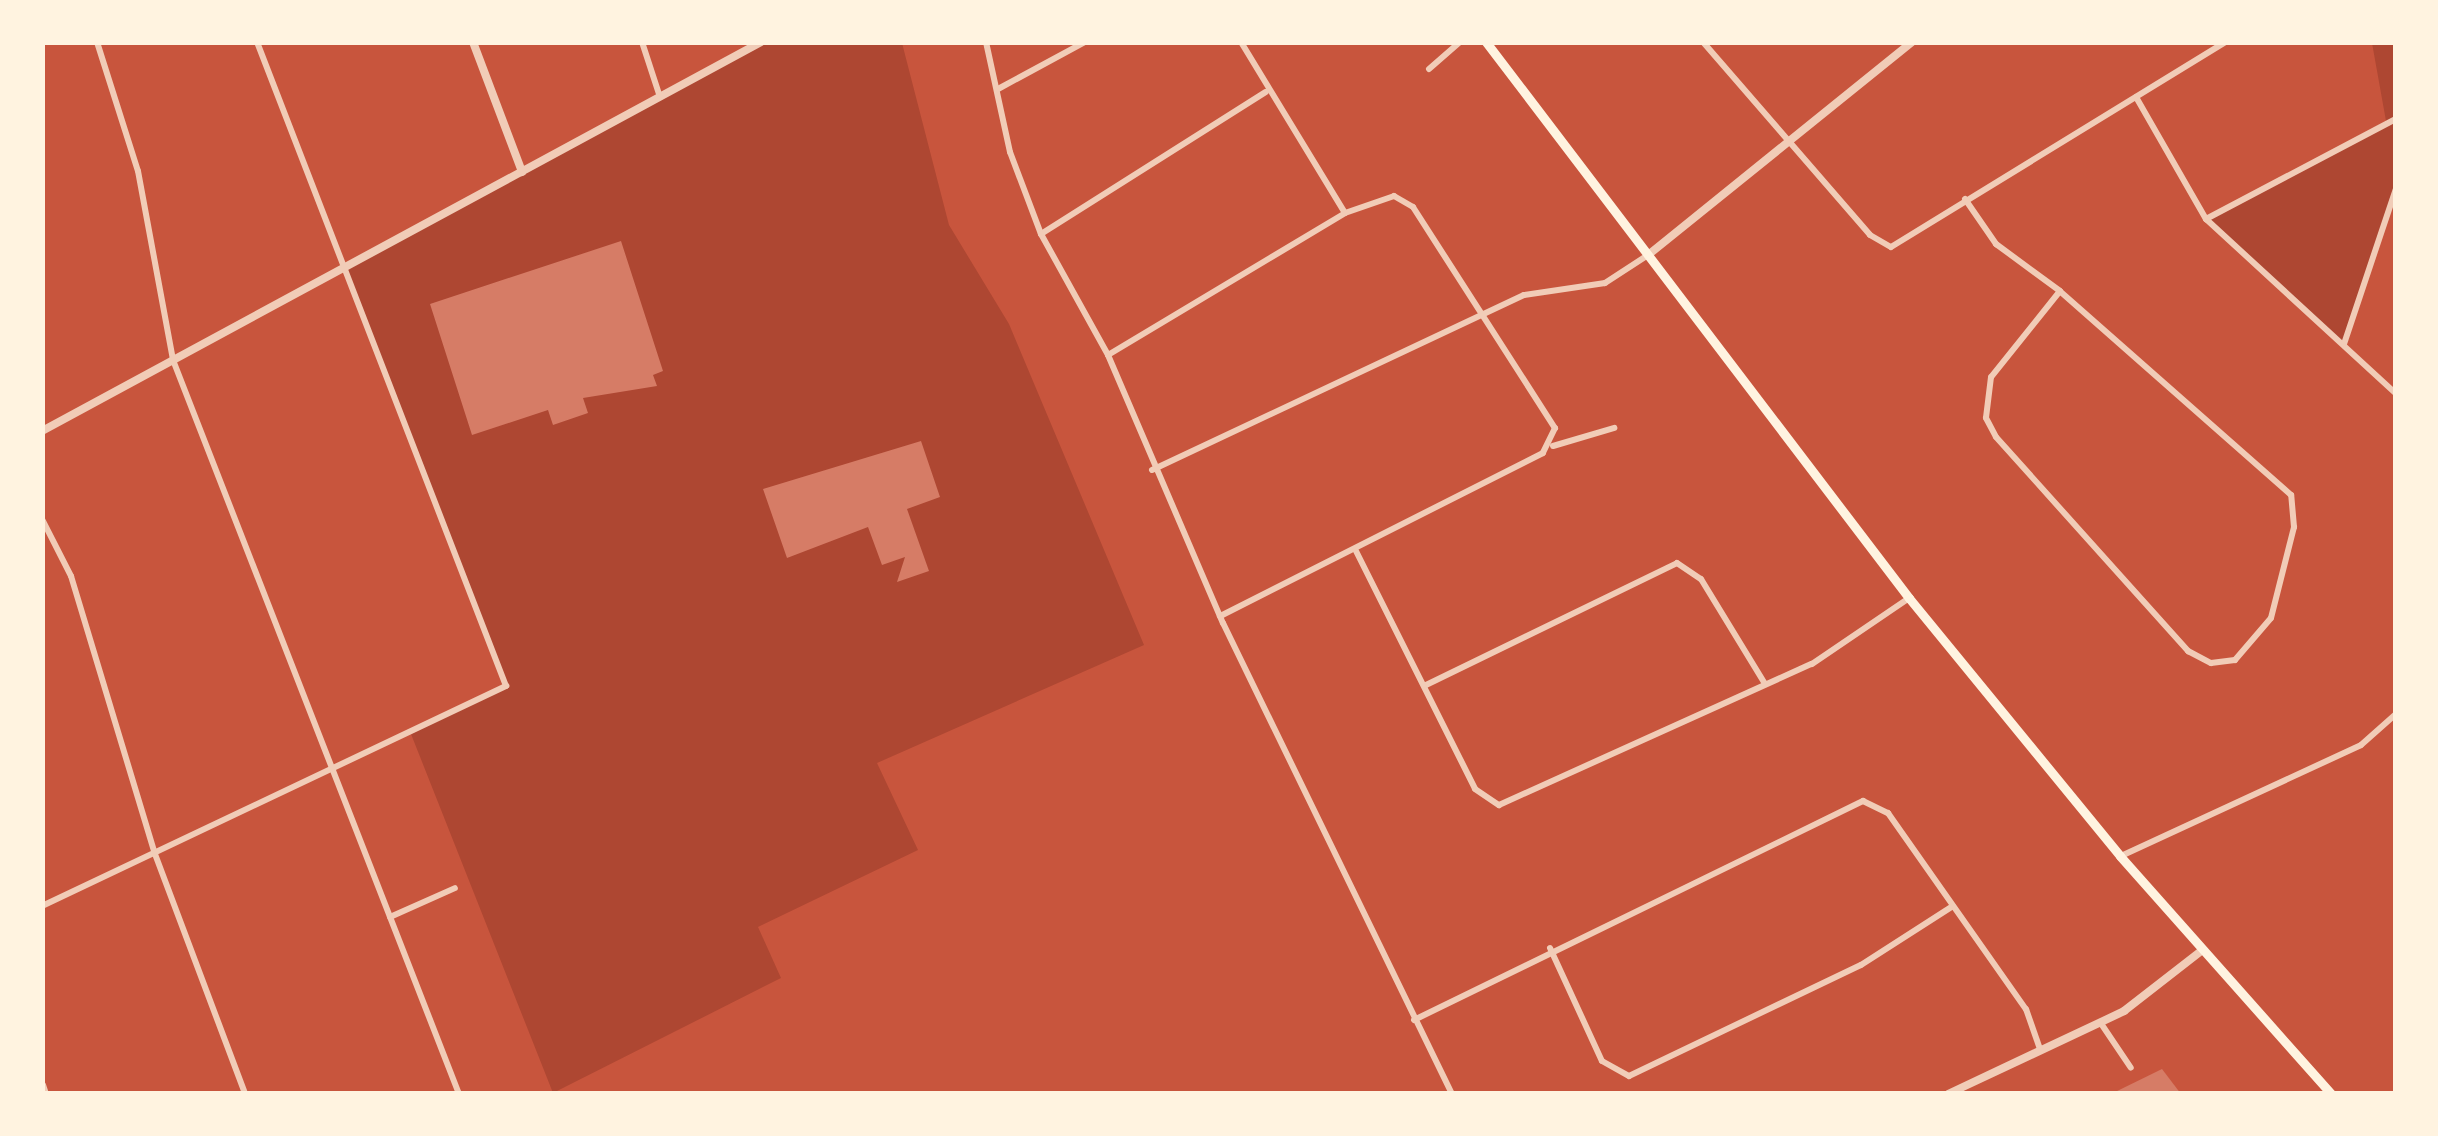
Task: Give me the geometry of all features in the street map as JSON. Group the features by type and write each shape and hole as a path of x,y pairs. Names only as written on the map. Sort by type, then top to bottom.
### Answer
{"main road":[{"path":"1486,42 1909,598 2120,856 2331,1094"}],"street":[{"path":"98,42 138,171 173,360 459,1094"},
{"path":"42,906 334,772 506,686 257,42"},
{"path":"472,42 522,172"},
{"path":"642,42 660,97"},
{"path":"42,430 762,42"},
{"path":"986,42 1042,234 1108,355 1152,470 1452,1094"},
{"path":"997,90 1085,42"},
{"path":"1241,42 1266,92 1345,213"},
{"path":"1429,69 1460,42"},
{"path":"1703,42 1785,140 1881,244 1913,240 1966,199 2225,42"},
{"path":"1152,470 1524,295 1606,283 1648,256 1785,140 1912,42"},
{"path":"1042,234 1266,92"},
{"path":"2136,97 2206,219 2396,394"},
{"path":"2206,219 2396,120"},
{"path":"2344,345 2396,189"},
{"path":"1108,355 1345,213 1403,198 1484,313 1550,417 1552,446"},
{"path":"1966,199 1996,244 2060,291 2291,495 2294,526 2271,618 2235,660 2211,663 2188,651 1986,418 1998,362 2060,291"},
{"path":"1220,616 1552,446 1614,428"},
{"path":"42,519 72,576 154,854 245,1094"},
{"path":"1355,549 1475,789 1498,805 1766,684 1909,598"},
{"path":"1425,685 1676,563 1700,578 1766,684"},
{"path":"2120,856 2361,745 2396,714"},
{"path":"1414,1020 1550,948 1863,801 1882,806 2026,1008 2040,1049"},
{"path":"390,917 455,888"},
{"path":"1550,948 1602,1061 1629,1076 1862,965 1953,906"},
{"path":"1948,1094 2100,1022 2201,951"},
{"path":"2100,1022 2131,1068"},
{"path":"42,1086 46,1094"}],"shaded area":[{"path":"761,43 902,43 949,225 1009,324 1144,645 877,763 918,850 758,927 781,978 553,1093 411,734 506,687 344,268"},
{"path":"2372,43 2395,43 2395,189 2344,345 2206,219 2386,121"}],"building":[{"path":"621,241 663,371 653,375 657,386 583,398 588,413 553,425 548,410 472,435 430,304"},
{"path":"921,441 940,497 907,509 929,571 897,582 905,557 882,565 868,527 787,558 763,489"},
{"path":"2162,1069 2181,1094 2111,1094"}]}
